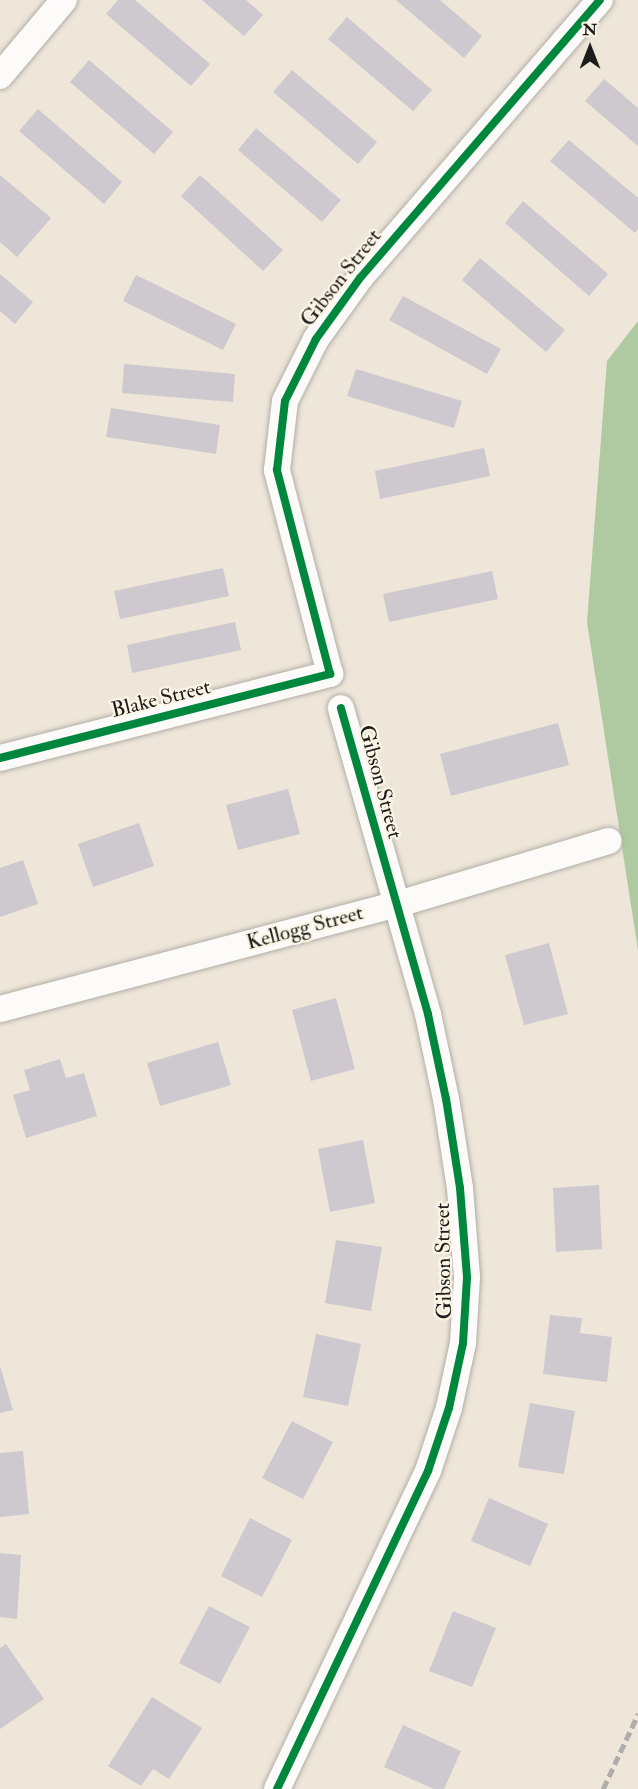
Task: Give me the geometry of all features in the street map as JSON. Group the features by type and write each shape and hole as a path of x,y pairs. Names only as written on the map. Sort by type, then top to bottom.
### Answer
{"street":[{"path":"0,76 64,0"},
{"name":"Gibson Street","path":"330,674 277,470 285,401 316,339 360,278 600,0"},
{"name":"Blake Street","path":"0,758 330,674"},
{"name":"Gibson Street","path":"277,1789 428,1471 449,1408 463,1343 467,1277 460,1188 450,1121 428,1014 395,905 341,708"},
{"name":"Kellogg Street","path":"0,1010 395,905 609,841"}],"green space":[{"path":"638,321 638,950 587,622 607,361"}],"building":[{"path":"118,0 135,0 210,64 191,86 106,14"},
{"path":"202,0 246,0 263,15 244,36"},
{"path":"396,0 440,0 482,36 464,58"},
{"path":"347,17 432,90 413,111 328,39"},
{"path":"89,60 173,132 154,154 70,82"},
{"path":"292,70 377,142 358,164 273,92"},
{"path":"604,79 638,108 638,146 585,101"},
{"path":"38,109 122,182 104,204 19,131"},
{"path":"256,128 341,200 322,222 238,150"},
{"path":"569,140 638,198 638,229 635,233 550,161"},
{"path":"0,175 51,218 17,257 0,242"},
{"path":"200,175 283,250 263,271 181,196"},
{"path":"523,201 608,274 589,296 505,223"},
{"path":"480,258 565,330 546,352 462,280"},
{"path":"0,274 33,302 15,324 0,311"},
{"path":"136,275 236,324 223,350 123,301"},
{"path":"403,296 501,349 487,374 389,320"},
{"path":"124,364 235,374 233,402 122,393"},
{"path":"356,369 462,401 454,428 347,396"},
{"path":"111,408 220,425 216,454 106,437"},
{"path":"484,448 490,476 380,499 375,471"},
{"path":"223,568 229,596 120,619 114,591"},
{"path":"492,571 498,599 389,622 383,594"},
{"path":"235,622 241,650 132,673 127,645"},
{"path":"558,723 569,765 451,796 440,754"},
{"path":"288,789 300,834 238,850 226,805"},
{"path":"139,823 154,866 93,887 78,844"},
{"path":"23,860 38,904 0,917 0,868"},
{"path":"549,943 568,1014 524,1025 505,955"},
{"path":"336,998 355,1069 311,1081 292,1010"},
{"path":"218,1042 231,1085 160,1106 147,1063"},
{"path":"60,1059 66,1078 84,1073 97,1116 26,1138 13,1095 30,1090 24,1070"},
{"path":"363,1140 375,1203 330,1212 318,1149"},
{"path":"599,1185 602,1249 556,1252 553,1188"},
{"path":"336,1240 382,1247 371,1311 325,1303"},
{"path":"550,1315 582,1318 580,1333 612,1337 607,1382 543,1374"},
{"path":"316,1334 361,1344 348,1406 303,1397"},
{"path":"0,1366 13,1410 0,1413"},
{"path":"530,1403 575,1411 564,1474 518,1467"},
{"path":"292,1421 333,1442 303,1499 262,1478"},
{"path":"23,1451 29,1514 0,1517 0,1453"},
{"path":"489,1498 548,1524 530,1566 471,1541"},
{"path":"250,1518 292,1540 262,1597 221,1576"},
{"path":"0,1553 21,1555 17,1619 0,1617"},
{"path":"209,1606 250,1627 220,1684 179,1663"},
{"path":"453,1611 496,1628 472,1687 429,1671"},
{"path":"6,1644 44,1699 0,1729 0,1648"},
{"path":"152,1697 202,1728 169,1779 153,1769 141,1786 108,1766"},
{"path":"403,1725 461,1751 444,1789 434,1789 384,1767"}],"railway":[{"path":"603,1789 638,1714"}],"cycle path":[{"path":"0,758 330,674 277,470 285,401 316,339 360,278 600,0"},
{"path":"277,1789 428,1471 449,1408 463,1343 467,1277 460,1188 446,1099 428,1014 341,708"}]}
